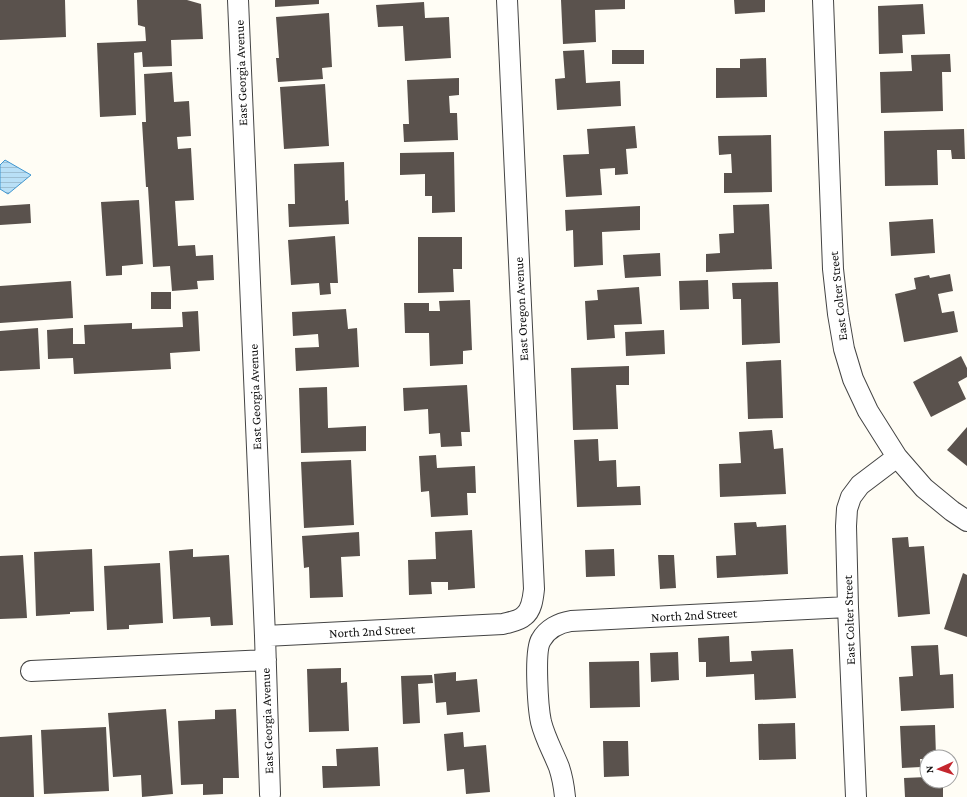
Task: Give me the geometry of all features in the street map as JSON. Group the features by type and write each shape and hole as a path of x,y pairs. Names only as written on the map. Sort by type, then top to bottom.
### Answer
{"street":[{"name":"East Georgia Avenue","path":"238,0 266,660 270,794"},
{"name":"East Oregon Avenue","path":"507,0 534,589 533,600 525,616"},
{"name":"East Colter Street","path":"823,0 834,269 838,314 844,349 853,379 868,411 897,457 860,485 851,497 847,509 848,607 856,797"},
{"path":"897,457 924,488 967,521"},
{"name":"North 2nd Street","path":"565,797 560,768 541,721 539,701 537,661 538,649 540,640 552,628 562,623 571,621 848,607"},
{"name":"North 2nd Street","path":"265,636 492,625 503,624 525,616"},
{"path":"31,671 266,660"}],"water":[{"path":"5,160 31,175 8,194 0,189 0,165"}],"building":[{"path":"0,0 65,0 66,37 0,40"},
{"path":"137,0 187,0 201,4 203,39 171,40 172,66 143,67 142,52 134,53 136,115 100,117 97,43 146,41 145,27 138,25"},
{"path":"275,0 319,0 319,4 275,7"},
{"path":"561,0 625,0 625,9 595,10 596,42 563,44"},
{"path":"734,0 765,0 765,12 735,14"},
{"path":"424,2 425,18 449,17 451,58 405,61 403,26 378,27 376,5"},
{"path":"923,4 925,34 902,35 903,53 879,54 878,6"},
{"path":"329,13 332,67 322,68 323,79 278,82 276,58 279,58 276,17"},
{"path":"584,50 586,83 620,81 621,106 557,110 555,79 565,78 563,51"},
{"path":"612,50 644,50 644,64 612,64"},
{"path":"950,54 951,72 942,72 943,111 881,113 880,72 912,71 911,55"},
{"path":"766,58 767,97 716,98 716,68 740,68 740,59"},
{"path":"172,72 174,102 189,101 191,136 177,137 178,149 191,148 194,200 175,201 178,246 195,245 196,256 213,255 214,280 197,281 198,289 172,291 170,266 153,267 142,122 146,122 144,74"},
{"path":"459,78 459,95 449,96 450,113 457,113 458,140 404,142 403,124 409,124 407,80"},
{"path":"325,84 329,146 284,149 280,87"},
{"path":"635,126 637,148 626,149 628,174 615,175 615,168 600,169 602,195 566,197 563,155 589,154 587,129"},
{"path":"964,129 965,159 952,159 951,150 937,150 938,185 885,186 884,131"},
{"path":"771,135 772,192 724,193 724,173 732,173 731,154 719,155 718,136"},
{"path":"454,152 455,212 432,213 432,196 425,196 425,174 400,175 400,153"},
{"path":"344,162 345,201 348,200 349,224 289,227 288,204 295,204 294,164"},
{"path":"139,200 143,264 122,266 122,275 106,276 101,202"},
{"path":"30,204 31,223 0,225 0,206"},
{"path":"769,204 772,269 706,272 706,254 720,253 719,234 734,233 733,205"},
{"path":"640,206 640,230 602,232 603,265 574,267 573,230 566,231 565,210"},
{"path":"933,219 935,253 891,256 889,222"},
{"path":"335,236 338,283 330,283 331,294 320,295 319,283 291,285 288,240"},
{"path":"418,237 462,237 462,269 453,269 454,292 418,293"},
{"path":"660,253 661,276 625,278 623,255"},
{"path":"950,274 953,291 938,294 942,313 954,311 958,332 904,342 895,294 916,289 914,278 929,275 930,278"},
{"path":"708,280 709,309 680,310 679,281"},
{"path":"71,281 73,318 0,323 0,286"},
{"path":"778,282 780,343 742,345 741,299 733,299 732,283"},
{"path":"639,287 642,324 614,325 615,338 587,340 585,301 598,300 597,290"},
{"path":"151,292 171,292 171,309 151,309"},
{"path":"470,300 472,350 463,351 463,364 430,366 429,333 405,333 404,303 429,303 429,311 440,311 439,301"},
{"path":"346,309 348,329 357,328 359,367 296,371 295,348 319,347 318,334 293,336 292,312"},
{"path":"198,311 200,351 170,353 171,369 74,374 73,358 48,359 47,330 73,328 73,344 85,344 84,325 132,323 132,329 183,327 182,312"},
{"path":"38,328 40,369 0,371 0,331"},
{"path":"664,330 665,354 626,356 625,332"},
{"path":"961,356 967,368 967,377 958,382 966,399 931,417 913,382"},
{"path":"781,360 783,418 748,419 746,362"},
{"path":"629,366 629,385 616,385 618,429 573,430 571,368"},
{"path":"467,385 470,432 461,432 462,446 441,447 440,433 429,434 428,409 404,411 403,388"},
{"path":"327,387 328,428 366,426 366,451 301,453 299,388"},
{"path":"967,427 967,466 947,450"},
{"path":"772,430 774,449 783,448 786,494 720,497 719,464 741,463 739,432"},
{"path":"598,439 599,461 616,460 617,487 640,486 641,505 577,507 574,440"},
{"path":"436,455 437,468 475,466 476,493 467,493 468,515 431,517 429,491 421,492 419,456"},
{"path":"351,460 354,525 304,528 301,462"},
{"path":"756,522 757,527 786,525 788,574 717,578 716,556 736,555 734,523"},
{"path":"472,530 475,588 448,590 448,582 431,582 432,594 409,595 408,560 436,559 435,532"},
{"path":"359,532 360,556 341,557 343,597 310,598 309,567 304,568 302,536"},
{"path":"908,537 909,547 924,546 930,614 898,617 892,538"},
{"path":"92,549 94,611 36,616 34,552"},
{"path":"193,549 193,557 229,555 233,625 211,626 210,617 173,619 169,551"},
{"path":"614,549 615,576 586,577 585,550"},
{"path":"23,555 27,618 0,619 0,556"},
{"path":"658,555 674,555 676,588 660,589"},
{"path":"160,563 163,623 129,625 129,629 107,630 104,566"},
{"path":"963,573 967,575 967,637 944,629"},
{"path":"729,636 730,662 752,661 751,651 793,649 796,698 755,700 754,674 706,677 706,662 699,662 698,638"},
{"path":"938,645 940,675 953,674 954,708 901,711 899,677 913,676 911,646"},
{"path":"678,652 679,680 651,682 650,653"},
{"path":"639,661 640,707 590,708 589,662"},
{"path":"341,668 341,683 347,682 349,731 309,732 307,669"},
{"path":"456,672 456,681 477,679 480,712 447,715 446,702 436,703 434,674"},
{"path":"432,675 433,683 418,684 420,723 403,724 401,676"},
{"path":"166,709 173,794 142,797 141,775 113,777 108,713"},
{"path":"236,709 239,778 223,778 223,794 203,795 203,784 181,785 178,721 215,719 215,710"},
{"path":"795,723 796,759 759,760 758,724"},
{"path":"935,725 936,749 919,749 919,767 902,768 900,726"},
{"path":"106,727 109,791 44,794 41,730"},
{"path":"463,732 464,747 486,745 490,792 466,794 464,769 447,771 444,734"},
{"path":"32,735 34,797 0,797 0,737"},
{"path":"603,741 628,741 629,776 604,777"},
{"path":"378,747 380,786 323,788 322,766 337,766 336,749"},
{"path":"919,777 919,789 943,789 943,797 905,797 904,778"}]}
